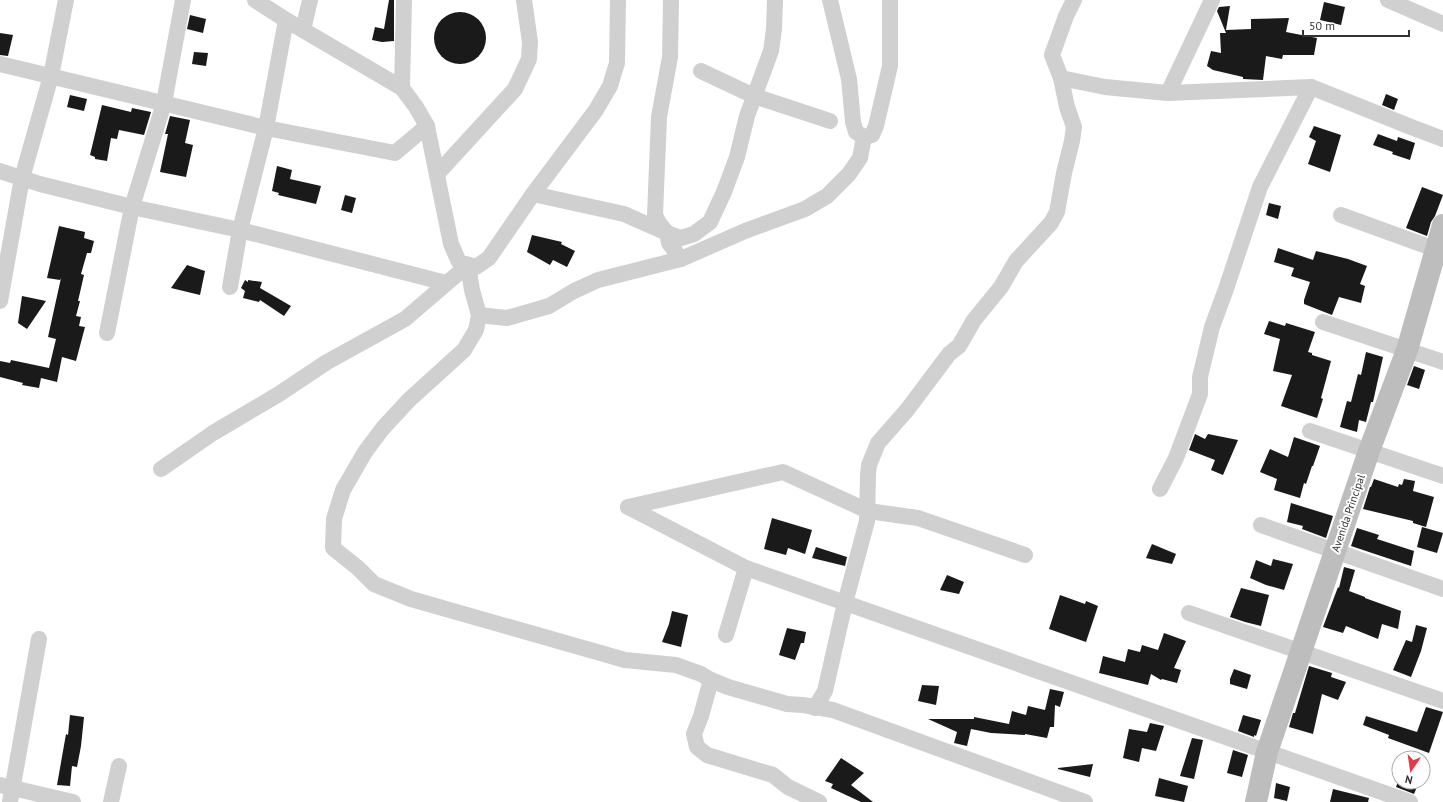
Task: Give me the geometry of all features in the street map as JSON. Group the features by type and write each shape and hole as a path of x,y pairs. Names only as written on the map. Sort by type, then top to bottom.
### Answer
{"street":[{"path":"0,301 22,178 51,76 66,0"},
{"path":"107,333 132,207 164,103 183,0"},
{"path":"255,0 286,20 402,88 416,106 428,126 451,244 459,262 476,267 489,258 533,194 596,110 610,86 617,63 618,0"},
{"path":"303,30 310,0"},
{"path":"402,88 404,0"},
{"path":"437,174 515,89 529,59 530,42 524,0"},
{"path":"671,0 670,57 659,117 655,215 658,223 667,233 669,243 681,259"},
{"path":"533,194 624,214 681,238 694,234 710,222 724,192 737,157 747,116 771,51 774,29 775,0"},
{"path":"830,0 849,80 853,122 856,132 864,137"},
{"path":"864,137 872,134 876,126 890,66 890,0"},
{"path":"815,708 825,691 845,603 867,520 869,465 878,443 907,410 949,354 959,346 974,320 1001,288 1016,261 1051,223 1057,212 1074,127 1067,106 1061,78 1052,55 1066,16 1074,0"},
{"path":"1168,93 1212,0"},
{"path":"1388,0 1443,24"},
{"path":"230,287 240,230 266,128 286,20"},
{"path":"0,64 266,128 395,153 428,126"},
{"path":"701,71 754,96 830,121"},
{"path":"1061,78 1105,87 1168,93 1311,87 1411,128 1443,139"},
{"path":"1160,489 1176,458 1200,394 1200,377 1212,327 1260,187 1311,87"},
{"path":"479,315 507,318 548,306 574,291 598,280 681,259 745,231 805,208 827,196 849,174 860,158 864,137"},
{"path":"0,171 40,184 132,207 240,230 446,283"},
{"path":"1341,215 1439,250"},
{"name":"Avenida Principal","path":"1256,802 1267,752 1369,451 1407,350 1439,250 1443,225"},
{"path":"161,469 213,433 279,394 327,362 405,320 468,265"},
{"path":"468,265 472,290 479,315 476,330 464,350 442,372 409,400 383,428 365,452 343,490 334,519 334,548 374,584 411,599 625,660 676,665 701,674 711,680 786,704 833,710 1085,802"},
{"path":"1323,322 1443,362"},
{"path":"1310,431 1443,476"},
{"path":"1025,555 918,518 868,511 783,472 628,508 746,568 1410,802"},
{"path":"1261,525 1443,589"},
{"path":"726,635 746,568"},
{"path":"1189,612 1443,701"},
{"path":"39,639 8,791 73,802"},
{"path":"711,680 701,716 694,734 697,747 707,755 773,775 788,787 819,802"},
{"path":"111,802 119,766"}],"building":[{"path":"389,0 394,0 394,41 382,42 372,40 375,27 384,29"},
{"path":"1324,2 1345,7 1341,25 1320,20"},
{"path":"1230,6 1226,30 1251,29 1251,19 1289,18 1286,32 1317,38 1314,55 1283,55 1282,59 1266,56 1263,80 1243,79 1243,77 1213,70 1207,66 1211,51 1221,53 1220,33 1226,33 1217,11 1219,7"},
{"path":"455,12 465,12 475,16 482,23 486,33 486,43 482,53 475,60 465,64 455,64 445,60 438,53 434,43 434,33 438,23 445,16"},
{"path":"190,15 206,19 203,33 187,29"},
{"path":"0,33 13,35 8,56 0,55"},
{"path":"194,52 208,53 206,66 192,64"},
{"path":"1386,94 1398,99 1394,110 1382,105"},
{"path":"70,95 87,99 84,111 67,107"},
{"path":"102,105 131,112 132,108 151,112 144,135 119,130 117,139 111,138 107,161 95,159 95,157 90,155"},
{"path":"170,116 190,120 185,143 193,145 186,177 160,172 168,134 165,134"},
{"path":"1314,126 1341,135 1330,172 1308,164 1316,141 1309,137"},
{"path":"1378,134 1397,141 1398,137 1415,143 1410,160 1392,154 1393,152 1373,145"},
{"path":"277,166 292,170 290,179 321,186 316,204 278,195 279,193 272,191"},
{"path":"1422,187 1443,195 1435,216 1431,222 1427,236 1406,228"},
{"path":"345,195 356,198 352,213 341,210"},
{"path":"1269,203 1281,206 1278,219 1266,215"},
{"path":"59,226 85,232 84,238 94,241 91,253 87,253 81,274 84,275 76,316 81,317 79,326 85,327 76,361 62,357 57,382 41,378 39,388 22,385 23,383 0,377 0,361 10,363 11,360 49,368 56,339 48,337 61,278 60,280 47,278"},
{"path":"532,235 562,242 561,244 575,251 567,267 553,260 550,265 527,252"},
{"path":"1278,248 1313,260 1316,251 1348,259 1367,266 1360,284 1365,286 1361,303 1339,297 1332,315 1304,304 1310,282 1291,276 1294,268 1274,262"},
{"path":"187,265 205,271 200,295 171,288"},
{"path":"245,280 248,282 248,280 262,282 260,288 291,306 284,316 260,300 259,302 243,298 245,291 241,288"},
{"path":"22,296 46,301 27,329 18,323"},
{"path":"1269,321 1285,326 1286,323 1315,332 1308,352 1312,353 1312,355 1331,361 1321,398 1323,399 1317,418 1281,406 1292,375 1273,371 1280,339 1264,334"},
{"path":"1366,352 1383,357 1373,402 1371,402 1366,422 1359,420 1357,432 1340,427 1347,401 1351,402 1358,374 1361,375"},
{"path":"1414,366 1425,370 1419,389 1407,385"},
{"path":"1195,434 1205,439 1208,434 1238,440 1223,475 1211,470 1215,460 1189,450"},
{"path":"1294,437 1320,446 1306,484 1304,483 1300,498 1274,490 1277,479 1260,472 1270,449 1288,457"},
{"path":"1374,479 1398,487 1399,484 1402,485 1404,479 1415,481 1413,491 1434,497 1426,527 1413,523 1413,521 1363,509"},
{"path":"1291,503 1333,516 1326,538 1302,529 1303,526 1287,522"},
{"path":"772,518 812,530 805,554 788,548 786,555 764,549"},
{"path":"1422,527 1443,533 1437,553 1417,547"},
{"path":"1357,528 1379,535 1377,539 1414,551 1411,566 1351,546"},
{"path":"1152,544 1176,554 1172,564 1146,558"},
{"path":"816,547 847,557 845,566 812,558"},
{"path":"1273,559 1293,564 1284,590 1266,585 1250,578 1256,560 1271,566"},
{"path":"1344,567 1355,570 1349,591 1401,611 1398,629 1382,624 1378,639 1346,626 1343,633 1323,627 1338,587 1339,588"},
{"path":"947,575 964,582 959,594 940,590"},
{"path":"1241,588 1269,595 1261,626 1230,617"},
{"path":"1060,595 1085,604 1086,601 1098,606 1086,642 1049,629"},
{"path":"672,611 688,615 681,647 662,642"},
{"path":"1416,625 1427,628 1421,651 1411,677 1393,670 1406,640 1412,642"},
{"path":"787,628 806,632 804,643 801,643 795,660 779,655"},
{"path":"1164,633 1186,641 1174,668 1181,670 1177,683 1161,680 1151,674 1148,685 1099,673 1103,656 1125,662 1128,649 1140,652 1142,645 1158,650"},
{"path":"1309,666 1332,673 1331,677 1346,682 1338,700 1322,694 1313,734 1289,727 1293,713 1295,713"},
{"path":"1234,669 1251,675 1247,689 1230,684 1230,679"},
{"path":"922,685 939,686 936,705 918,701"},
{"path":"1050,689 1064,692 1060,707 1055,705 1054,727 1050,727 1047,738 1025,734 991,733 971,729 967,746 954,743 957,732 928,719 974,719 974,717 1009,724 1012,711 1026,715 1028,706 1045,710"},
{"path":"1426,707 1443,712 1430,750 1421,750 1388,738 1389,735 1363,725 1366,716 1417,732"},
{"path":"70,715 84,717 81,746 77,767 72,766 70,786 57,785 66,734 68,735"},
{"path":"1243,715 1261,720 1256,736 1254,735 1254,737 1238,731"},
{"path":"1150,723 1164,726 1156,751 1142,748 1139,762 1123,758 1129,729 1147,732"},
{"path":"1192,738 1203,740 1194,779 1180,776"},
{"path":"1233,750 1248,755 1242,777 1227,773"},
{"path":"841,758 864,773 851,785 873,802 861,802 831,788 833,784 825,781"},
{"path":"1093,764 1090,777 1058,769 1058,768"},
{"path":"1159,778 1188,786 1184,802 1155,796"},
{"path":"1276,783 1290,787 1287,801 1274,798"},
{"path":"1333,789 1369,798 1368,802 1330,802"},
{"path":"1404,790 1416,790 1414,794"}]}
